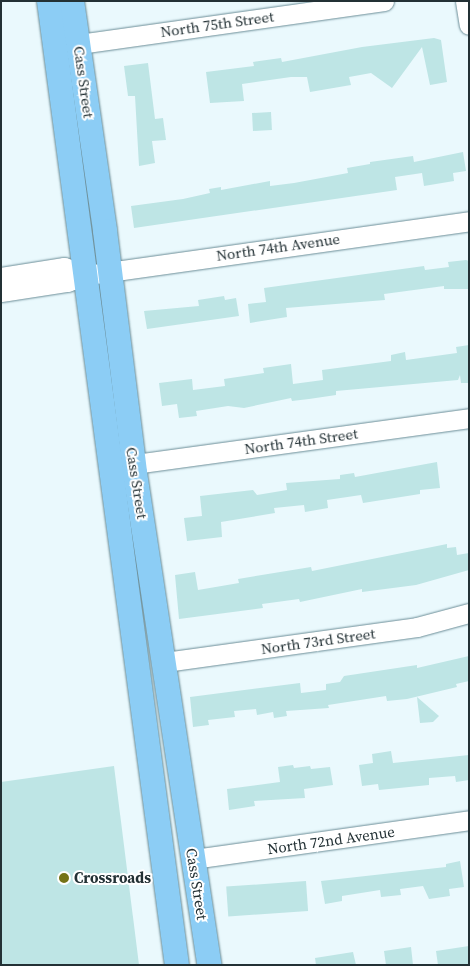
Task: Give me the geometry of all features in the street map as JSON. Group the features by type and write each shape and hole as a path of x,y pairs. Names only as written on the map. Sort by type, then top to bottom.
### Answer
{"main road":[{"name":"Cass Street","path":"49,1 134,464 209,965"},
{"name":"Cass Street","path":"72,1 79,44 98,273 177,965"}],"street":[{"name":"North 75th Street","path":"79,44 384,1"},
{"path":"465,1 469,26"},
{"name":"North 74th Avenue","path":"1,292 67,282 98,273 469,220"},
{"path":"1,277 64,267 98,273"},
{"name":"North 74th Street","path":"134,464 469,418"},
{"name":"North 73rd Street","path":"165,662 417,627 469,613"},
{"name":"North 72nd Avenue","path":"193,859 469,820"}],"building":[{"path":"434,38 441,40 447,82 430,85 422,47 392,88 371,73 349,77 351,85 310,92 307,77 291,77 242,84 244,101 210,103 206,72 254,66 253,62 281,58 282,62 362,47"},
{"path":"148,63 155,119 163,118 166,140 152,141 155,163 139,166 135,96 128,96 124,66"},
{"path":"271,112 272,130 253,131 252,113"},
{"path":"463,152 466,171 453,173 454,181 424,186 422,173 395,177 397,190 134,228 131,206 183,199 210,193 209,189 221,187 221,190 270,181 270,186 294,183 348,173 347,168 370,164 370,162 413,156 414,162"},
{"path":"469,261 469,289 444,289 444,286 384,294 385,300 286,308 287,317 250,323 248,304 266,302 264,288 424,266 425,270 449,267 448,262"},
{"path":"224,296 225,300 236,298 239,316 147,329 144,311 199,306 198,300"},
{"path":"469,345 469,383 461,383 460,375 458,380 336,391 336,395 309,399 292,401 291,398 244,408 228,406 196,411 197,416 179,418 177,404 162,406 159,383 192,379 193,390 225,386 224,379 264,373 263,368 291,364 293,384 323,380 322,370 391,361 391,355 405,352 406,360 457,353 456,347"},
{"path":"437,462 440,488 420,490 420,494 363,503 361,495 327,500 328,508 305,512 304,505 274,508 275,513 221,522 222,537 187,541 184,518 202,516 200,496 253,490 257,495 287,490 286,483 340,479 340,475 354,473 355,477"},
{"path":"447,544 447,548 456,547 457,555 469,553 469,570 416,585 362,592 362,589 300,602 299,599 262,604 263,608 179,619 175,575 195,572 198,590 239,583 238,579 311,567 312,571"},
{"path":"469,656 469,681 456,684 457,687 407,699 387,701 386,696 328,705 329,708 286,711 287,716 274,718 273,712 257,715 256,709 234,711 235,717 208,720 209,725 193,727 190,697 300,683 301,693 326,690 326,684 340,682 344,676 417,665 417,668"},
{"path":"417,697 439,716 433,722 420,723"},
{"path":"391,751 393,763 469,755 469,780 456,782 455,776 429,778 429,785 379,790 378,784 362,786 359,765 373,763 372,754"},
{"path":"293,765 294,768 310,766 311,769 330,767 333,785 304,789 305,798 254,801 255,806 229,810 227,789 280,782 278,767"},
{"name":"Crossroads","path":"114,766 139,965 1,965 1,782"},
{"path":"460,861 464,887 449,889 450,896 429,899 423,886 400,889 401,895 381,897 380,890 342,896 342,901 325,904 321,881 446,867 446,864"},
{"path":"306,881 308,911 228,917 226,887"},
{"path":"469,946 469,965 438,965 436,951"},
{"path":"411,947 413,965 386,965 384,951"},
{"path":"353,952 356,965 316,965 315,958"}],"place":[{"name":"Crossroads","path":"64,878"}]}
